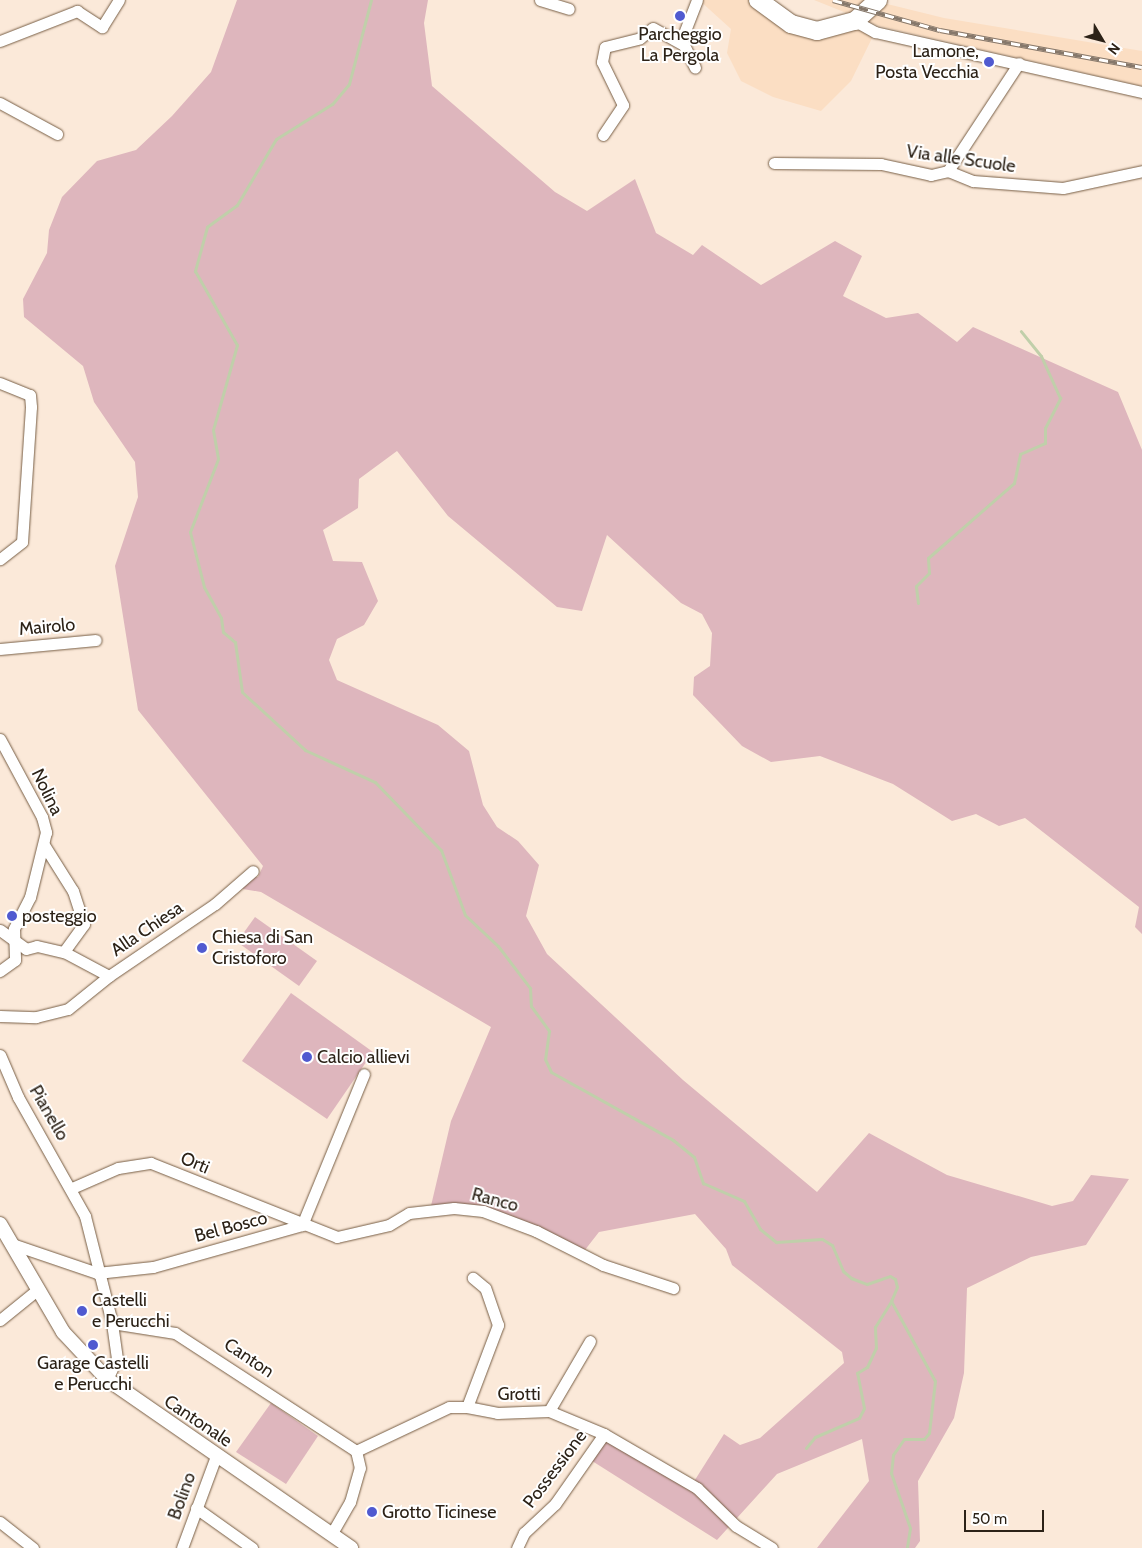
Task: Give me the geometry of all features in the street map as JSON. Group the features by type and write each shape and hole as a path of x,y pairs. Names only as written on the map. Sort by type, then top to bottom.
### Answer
{"main road":[{"path":"758,0 791,24 810,30 855,21 878,0"}],"street":[{"path":"0,41 78,11 102,27 119,0"},
{"path":"540,0 569,9"},
{"path":"680,41 697,0"},
{"path":"855,21 875,32 1142,92"},
{"path":"603,135 623,105 602,62 603,50 640,38 653,28 680,41 695,68"},
{"path":"948,171 1019,63"},
{"path":"0,103 57,134"},
{"name":"Via alle Scuole","path":"774,164 881,164 931,175 948,171 973,181 1074,188 1142,171"},
{"path":"0,383 30,395 31,407 22,542 0,559"},
{"name":"Mairolo","path":"0,649 96,640"},
{"name":"Nolina","path":"0,739 42,817 44,845 14,941 15,960 0,970"},
{"path":"44,845 73,891 84,924 64,952"},
{"name":"Alla Chiesa","path":"0,930 26,949 37,946 64,952 109,976 215,904 253,871"},
{"path":"0,1016 36,1017 68,1009 109,976"},
{"name":"Pianello","path":"0,1055 18,1097 72,1188 86,1216 97,1273 112,1323 116,1358 107,1379"},
{"path":"302,1226 364,1074"},
{"name":"Orti","path":"72,1188 118,1168 151,1163 302,1226"},
{"name":"Ranco","path":"302,1226 337,1237 354,1236 389,1226 409,1213 482,1210 536,1231 603,1265 674,1288"},
{"name":"Cantonale","path":"0,1224 63,1332 107,1379 216,1456 332,1533 351,1548"},
{"name":"Bel Bosco","path":"12,1244 97,1273 153,1267 302,1226"},
{"path":"467,1407 498,1325 485,1288 473,1278"},
{"path":"0,1320 37,1290"},
{"name":"Canton","path":"112,1323 175,1333 356,1451"},
{"path":"549,1411 590,1341"},
{"name":"Grotti","path":"356,1451 449,1407 467,1407 497,1413 549,1411 604,1434 697,1488 736,1526 772,1548"},
{"name":"Possessione","path":"516,1548 524,1533 555,1504 604,1434"},
{"path":"332,1533 350,1502 360,1468 356,1451"},
{"name":"Bolino","path":"182,1548 216,1456"},
{"path":"196,1508 252,1548"},
{"path":"0,1522 33,1548"}],"shaded area":[{"path":"237,0 428,0 424,23 432,86 555,192 587,211 635,179 656,233 693,255 702,245 761,285 835,241 862,256 843,296 886,318 918,313 957,342 973,327 1118,392 1142,450 1142,934 1135,927 1139,907 1025,818 999,826 976,814 952,821 893,784 820,756 771,762 742,746 693,695 694,677 710,666 712,633 702,614 681,603 607,535 582,611 557,607 448,516 397,451 359,479 358,508 323,530 333,561 362,562 378,601 364,625 337,639 329,660 337,680 438,725 469,751 483,805 497,827 518,841 539,865 526,916 547,954 683,1080 817,1192 869,1133 947,1175 1052,1206 1073,1201 1091,1175 1129,1179 1086,1245 1031,1257 967,1288 964,1373 954,1418 918,1481 920,1541 915,1548 817,1548 869,1481 862,1439 777,1474 717,1540 589,1459 603,1434 693,1483 724,1434 740,1445 760,1438 844,1363 842,1352 732,1265 726,1249 695,1214 599,1232 581,1255 507,1219 430,1210 451,1121 491,1027 261,892 243,889 243,878 258,877 263,866 138,710 115,566 138,497 135,462 94,402 83,366 24,317 23,299 47,253 49,230 62,197 97,161 136,150 172,116 211,72"},
{"path":"699,0 751,0 829,37 853,28 874,34 851,81 821,111 773,97 741,81 727,53 731,29"},
{"path":"814,0 871,0 944,18 1142,51 1142,86 879,26"},
{"path":"255,917 317,961 299,986 237,942"},
{"name":"Calcio allievi","path":"291,993 373,1052 327,1119 242,1061"},
{"path":"271,1403 318,1436 286,1484 236,1452"}],"waterway":[{"path":"371,0 349,84 332,104 276,139 237,205 207,227 195,271 237,345 213,430 218,459 190,532 204,587 221,618 223,632 235,642 242,692 305,750 375,782 441,850 465,915 498,946 530,988 531,1006 549,1031 545,1059 551,1072 673,1140 694,1157 703,1183 744,1201 760,1229 776,1242 822,1239 832,1245 843,1271 851,1278 867,1284 890,1276 895,1279 897,1287 891,1301 935,1381 929,1433 924,1439 904,1439 893,1455 891,1473 910,1528 907,1548"},
{"path":"918,603 916,586 929,573 928,558 1014,483 1020,454 1045,443 1045,428 1060,398 1041,356 1021,331"},
{"path":"806,1448 815,1437 859,1418 864,1408 857,1373 867,1367 876,1348 875,1327 891,1301"}],"railway":[{"path":"833,0 940,30 1142,67"}],"place":[{"name":"Parcheggio La Pergola","path":"680,16"},
{"name":"Lamone, Posta Vecchia","path":"989,62"},
{"name":"posteggio","path":"12,916"},
{"name":"Chiesa di San Cristoforo","path":"202,948"},
{"name":"Calcio allievi","path":"307,1057"},
{"name":"Castelli e Perucchi","path":"82,1311"},
{"name":"Garage Castelli e Perucchi","path":"93,1345"},
{"name":"Grotto Ticinese","path":"372,1512"}]}
